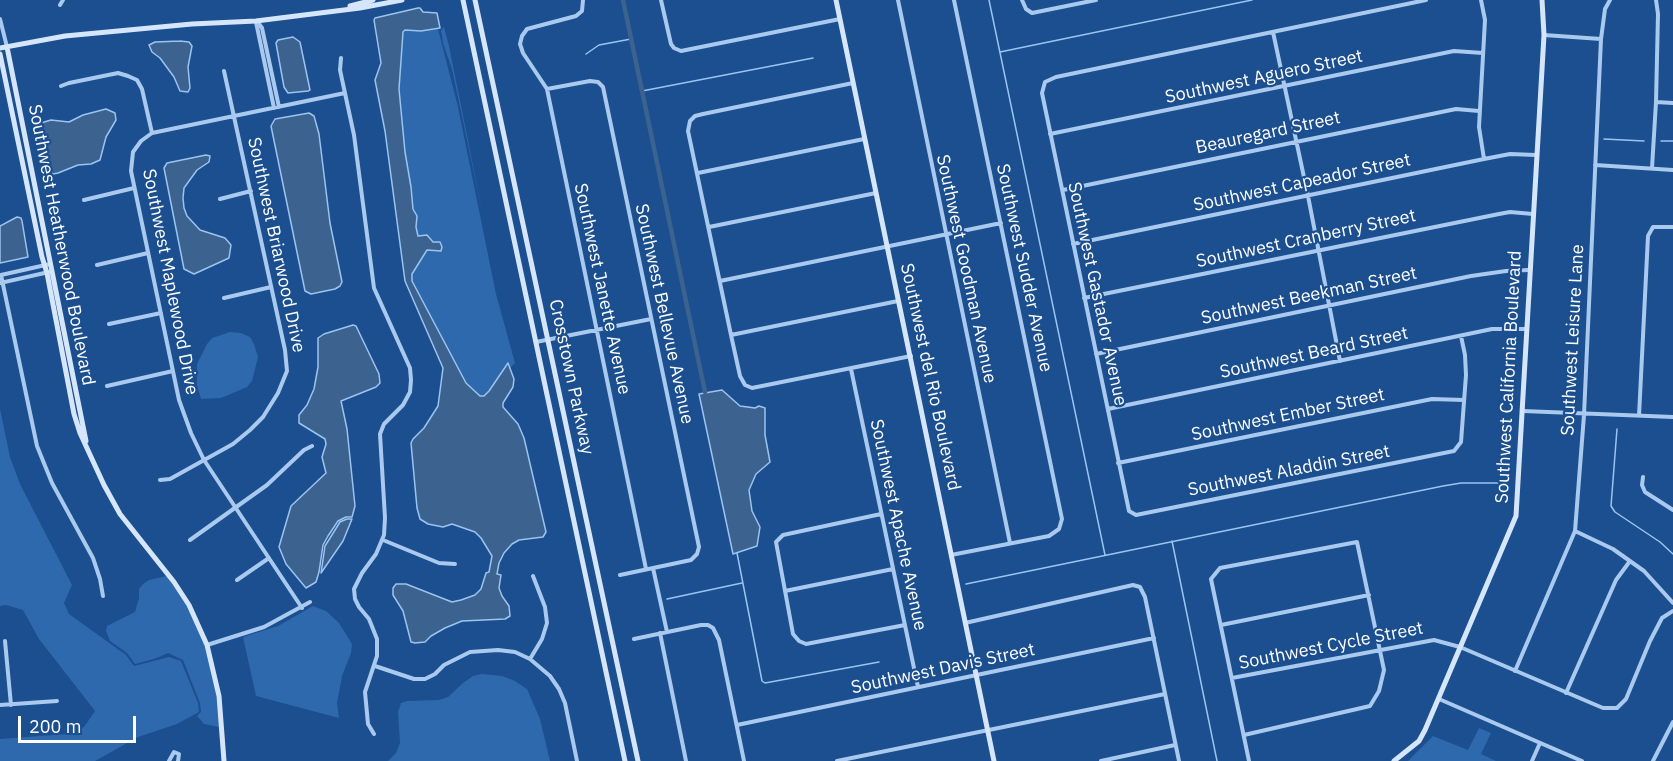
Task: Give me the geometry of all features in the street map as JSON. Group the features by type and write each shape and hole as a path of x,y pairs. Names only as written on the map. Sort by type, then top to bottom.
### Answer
{"street":[{"path":"343,9 373,0"},
{"path":"0,19 3,48 65,36 192,24 256,21 368,7 402,0"},
{"name":"Crosstown Parkway","path":"463,0 625,761"},
{"name":"Crosstown Parkway","path":"476,0 638,761"},
{"name":"Southwest Janette Avenue","path":"583,0 582,12 576,16 527,29 520,44 523,53 547,89 646,569"},
{"path":"661,0 669,40 676,50 687,51 840,19"},
{"name":"Southwest del Rio Boulevard","path":"836,0 994,761"},
{"name":"Southwest Goodman Avenue","path":"898,0 1010,543"},
{"name":"Southwest Sudder Avenue","path":"954,0 1061,514 1061,526 1056,533 1010,543"},
{"path":"1022,0 1026,9 1035,13 1096,0"},
{"path":"1340,361 1273,32 1426,0"},
{"path":"1480,0 1485,21 1479,111 1479,133 1484,159"},
{"name":"Southwest California Boulevard","path":"1394,761 1419,741 1516,516 1544,35 1542,0"},
{"name":"Southwest Leisure Lane","path":"1515,670 1575,531 1584,415 1601,39 1605,9 1609,0"},
{"path":"1652,168 1656,102 1658,14 1656,0"},
{"path":"256,21 262,28 279,107"},
{"path":"256,21 274,108"},
{"name":"Southwest Gastador Avenue","path":"1129,511 1050,134 1042,93 1045,82 1056,77 1273,32"},
{"path":"1544,35 1601,39"},
{"name":"Southwest Heatherwood Boulevard","path":"3,48 88,448 120,514 174,582 189,605 207,645 219,696 224,761"},
{"name":"Southwest Aguero Street","path":"1050,134 1454,51 1483,53"},
{"name":"Southwest Heatherwood Boulevard","path":"0,54 48,265"},
{"path":"342,58 340,70 354,135 374,288 410,368 411,380 410,392 403,405 384,424 380,434 385,518 383,540 354,589 355,599 369,619 377,639 377,656 367,683 365,702 368,723 374,734"},
{"name":"Southwest Briarwood Drive","path":"160,480 170,479 232,444 250,430 263,417 278,393 287,371 285,350 236,116 224,71"},
{"path":"61,86 118,73 137,80 142,89 152,133 345,93"},
{"name":"Southwest Bellevue Avenue","path":"547,89 590,81 598,82 603,87 699,547 697,554 691,560 653,568"},
{"path":"853,83 703,114 695,116 690,122 688,131 731,335 740,376 745,385 752,388 911,356"},
{"path":"1656,102 1673,103"},
{"name":"Beauregard Street","path":"1062,190 1456,109 1479,111"},
{"name":"Southwest Maplewood Drive","path":"152,133 141,141 133,152 131,171 179,400 204,460 302,608"},
{"path":"698,173 864,139"},
{"name":"Southwest Capeador Street","path":"1073,244 1510,154 1536,155"},
{"path":"1595,165 1673,170"},
{"path":"84,200 134,188"},
{"path":"220,199 251,191"},
{"path":"709,227 876,193"},
{"name":"Southwest Cranberry Street","path":"1084,298 1505,213 1533,214"},
{"path":"720,281 1001,223"},
{"path":"1639,416 1647,236 1653,226 1673,227"},
{"path":"97,265 148,254"},
{"path":"48,265 1,275 2,282 37,446 52,483 93,558 103,596"},
{"name":"Southwest Beekman Street","path":"1096,354 1470,276 1529,270"},
{"path":"2,282 49,272"},
{"path":"224,298 271,287"},
{"path":"731,335 898,301"},
{"path":"110,324 161,313"},
{"path":"536,342 651,319"},
{"name":"Southwest Beard Street","path":"1108,409 1500,328 1527,329"},
{"path":"1461,336 1466,363 1464,400"},
{"name":"Southwest Apache Avenue","path":"851,369 918,687"},
{"path":"107,386 173,371"},
{"name":"Southwest Ember Street","path":"1119,463 1432,399 1464,400"},
{"name":"Southwest Aladdin Street","path":"1129,511 1136,515 1454,451 1461,442 1464,400"},
{"path":"1523,411 1673,417"},
{"path":"190,540 267,485 304,450 312,446"},
{"path":"1643,477 1642,485 1645,492 1673,510"},
{"path":"881,514 783,535 776,542 784,591 794,634 806,644 905,625"},
{"path":"1575,531 1613,549 1630,561 1653,579 1673,603"},
{"path":"383,540 439,563 455,564"},
{"path":"1244,735 1370,706 1379,691 1384,670 1357,542 1220,568 1211,579 1249,761"},
{"path":"951,555 1010,543"},
{"path":"237,580 269,558"},
{"path":"1566,693 1616,580 1630,561"},
{"path":"620,574 653,568 666,632"},
{"path":"784,591 893,569"},
{"path":"530,659 542,639 547,623 545,607 533,576"},
{"path":"965,623 1133,585 1140,587 1145,597 1179,761"},
{"path":"1221,625 1369,595"},
{"path":"207,645 264,627 310,602"},
{"name":"Southwest Cycle Street","path":"1232,678 1434,640 1460,647 1603,708 1617,708 1626,699 1662,618 1673,611"},
{"path":"634,639 701,625 711,626 719,640 744,761"},
{"path":"660,633 686,761"},
{"name":"Southwest Davis Street","path":"737,725 1154,638"},
{"path":"5,641 11,705"},
{"path":"375,666 414,679 425,679 444,665 470,652 498,650 515,652 530,659 550,676 559,689 565,703 577,761"},
{"path":"837,761 1165,694"},
{"path":"1439,699 1582,761"},
{"path":"0,705 57,701"},
{"path":"1653,761 1673,722"},
{"path":"1532,761 1540,743"},
{"path":"1101,761 1176,745"},
{"path":"169,761 174,752 179,754 178,761"}],"shaded area":[{"path":"420,8 423,12 437,13 440,28 403,32 399,89 405,152 413,209 417,216 418,236 427,235 433,242 440,242 442,247 441,251 427,250 412,274 412,281 466,383 480,396 484,396 489,391 508,363 514,379 513,387 503,407 518,424 524,438 546,532 543,537 519,540 512,544 499,563 497,574 501,575 499,588 509,606 510,616 505,619 462,621 445,628 425,642 415,643 411,642 403,611 393,595 393,588 396,584 406,584 452,602 461,600 475,595 481,589 486,573 489,572 492,556 475,532 452,524 443,527 428,524 420,519 417,508 411,443 438,406 443,368 405,281 385,131 375,80 381,63 374,20"},
{"path":"444,27 484,220 452,69 443,43 441,30"},
{"path":"412,29 421,31 438,29 458,107 496,294 515,363 510,368 508,363 484,397 466,383 412,281 412,274 428,250 432,249 437,252 433,242 418,236 405,152 399,89 403,32"},
{"path":"293,37 300,42 310,90 288,93 284,87 276,43 278,40"},
{"path":"155,42 189,42 192,46 188,67 190,88 188,92 180,91 174,77 160,58 152,52 149,45"},
{"path":"106,109 115,113 116,120 106,137 100,160 58,173 53,174 49,171 38,129 41,123 51,120 69,122 83,115"},
{"path":"309,113 314,116 319,134 330,223 342,282 335,289 311,294 305,291 271,126 275,119"},
{"path":"210,156 209,162 197,170 184,188 184,208 187,216 200,230 225,238 231,245 229,258 194,274 184,269 164,168 167,163"},
{"path":"17,217 22,221 28,257 0,263 0,226"},
{"path":"353,325 356,326 379,374 380,383 376,387 341,401 347,429 355,506 352,517 338,521 328,536 323,545 316,582 306,588 286,564 279,547 291,506 326,473 322,457 326,444 325,439 299,423 299,415 307,405 314,389 318,367 318,338"},
{"path":"230,332 250,337 254,344 258,357 252,381 247,387 221,398 201,399 197,385 197,364 212,338"},
{"path":"722,390 740,406 765,408 765,435 770,462 756,474 749,490 752,511 760,527 757,546 733,554 699,394"},
{"path":"0,409 10,457 20,484 72,585 64,603 69,614 126,655 134,666 169,657 181,661 198,703 199,712 177,724 138,737 95,761 0,761 0,739 67,734 84,727 95,711 39,639 23,610 6,605 0,606"},
{"path":"352,519 343,541 321,573 325,546 340,522"},
{"path":"167,576 187,606 205,646 216,690 219,727 204,724 197,716 201,712 200,703 183,660 168,653 135,664 127,653 110,641 106,631 107,626 135,612 139,589 143,584 149,580"},
{"path":"313,606 326,611 339,623 352,644 342,676 337,703 339,718 256,696 243,637 278,626"},
{"path":"482,674 502,676 527,689 540,719 550,761 388,761 396,753 400,743 398,712 401,703 439,700 448,697 473,676"},
{"path":"1479,728 1491,733 1481,754 1496,761 1408,761 1433,736 1468,750"}],"waterway":[{"path":"623,0 705,392"},
{"path":"989,0 1105,555"},
{"path":"1000,52 1252,0"},
{"path":"586,54 599,45 631,39"},
{"path":"642,91 813,58"},
{"path":"1604,139 1644,141"},
{"path":"1661,141 1673,141"},
{"path":"1617,429 1611,506 1615,512 1660,542 1673,554"},
{"path":"966,584 1443,486 1461,483 1503,483"},
{"path":"1172,541 1217,761"},
{"path":"737,553 762,681 765,683 879,662"},
{"path":"667,599 742,583"}]}
